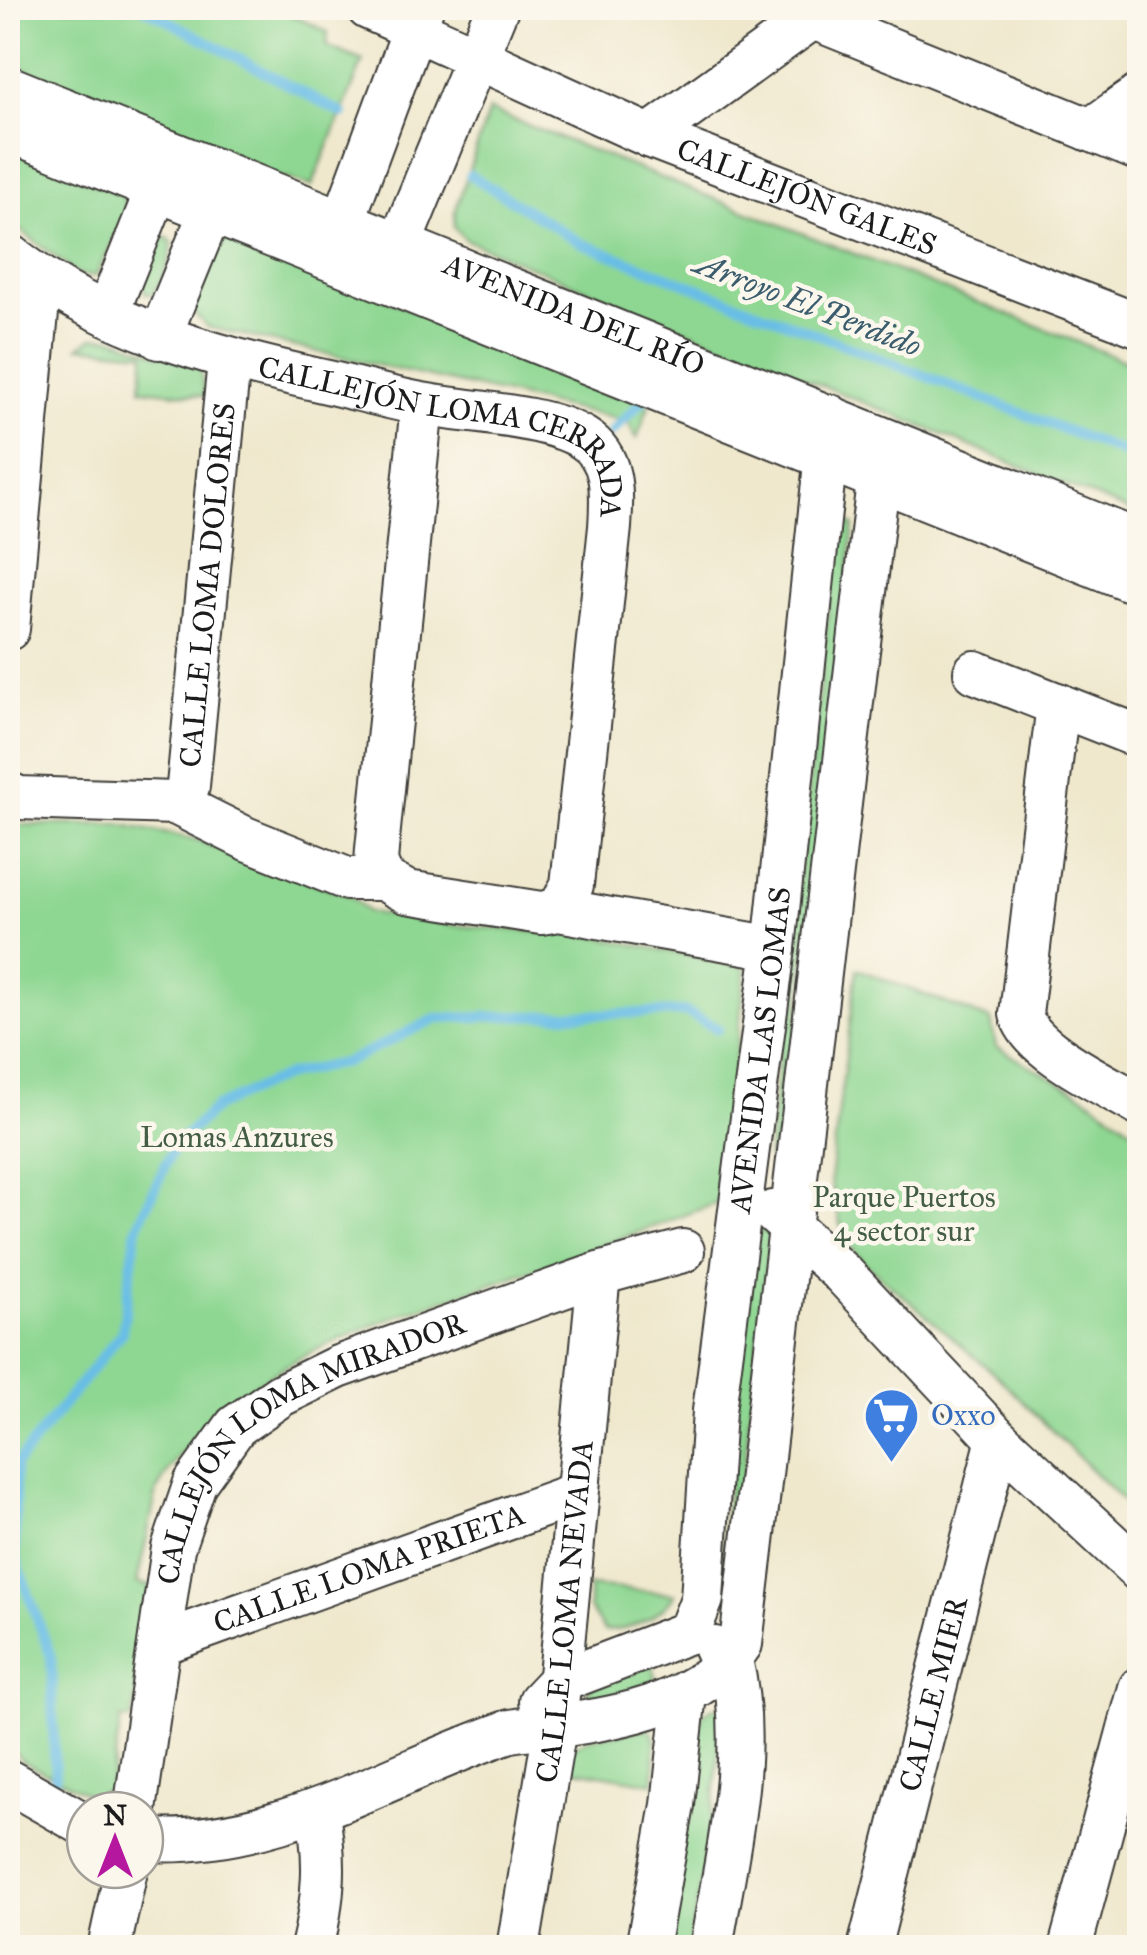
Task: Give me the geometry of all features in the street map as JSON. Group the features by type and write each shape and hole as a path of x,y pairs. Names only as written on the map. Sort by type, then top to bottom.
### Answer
{"street":[{"name":"CALLEJÓN GALES","path":"368,8 418,18 476,58 648,136 1140,326"},
{"path":"398,248 497,8"},
{"path":"648,136 814,11 1140,150"},
{"path":"342,227 418,18"},
{"name":"AVENIDA DEL RÍO","path":"8,87 164,171"},
{"path":"1090,130 1140,96"},
{"name":"AVENIDA DEL RÍO","path":"8,130 164,171 219,192 342,227 830,416 879,459 1140,584"},
{"path":"107,314 164,171"},
{"path":"159,338 219,192"},
{"name":"AVENIDA DEL RÍO","path":"398,248 564,356 824,458 879,459 1140,542"},
{"path":"8,629 24,267"},
{"name":"CALLEJÓN LOMA CERRADA","path":"24,267 159,338 230,361 422,404 555,426 584,438 604,459 612,488 610,527 572,885 559,910"},
{"name":"CALLE LOMA DOLORES","path":"176,803 185,796 188,786 230,361"},
{"path":"383,878 376,863 377,848 422,404"},
{"name":"AVENIDA LAS LOMAS","path":"689,1632 702,1599 714,1411 774,948 830,416"},
{"name":"AVENIDA LAS LOMAS","path":"711,1948 738,1774 739,1694 731,1660 741,1644 747,1606 879,459"},
{"path":"976,672 1140,737"},
{"path":"1058,704 1020,1002 1024,1028 1041,1044 1140,1105"},
{"path":"8,793 19,798 176,803 245,838 346,879 383,878 406,892 542,913 559,910 774,948"},
{"path":"741,1187 844,1276 998,1439 1140,1571"},
{"name":"CALLEJÓN LOMA MIRADOR","path":"138,1790 174,1548 184,1512 214,1450 236,1426 280,1396 338,1367 599,1274 683,1251"},
{"name":"CALLE LOMA NEVADA","path":"518,1948 555,1727 599,1274"},
{"name":"CALLE MIER","path":"869,1948 998,1439"},
{"name":"CALLE LOMA PRIETA","path":"162,1643 576,1494"},
{"path":"165,1839 210,1837 317,1810 512,1730 629,1714 685,1693 731,1660 689,1632 558,1682 512,1730"},
{"path":"1070,1948 1140,1688"},
{"path":"647,1948 673,1805 685,1693"},
{"path":"8,1782 65,1814"},
{"path":"312,1948 325,1886 325,1852 317,1810"},
{"path":"109,1948 122,1890"}],"green space":[{"path":"8,8 277,8 328,32 327,46 363,61 312,186 239,165 8,62"},
{"path":"489,110 1139,366 1139,515 466,240 454,227 455,212"},
{"path":"8,149 123,195 128,211 96,276 79,275 8,221"},
{"path":"227,235 649,405 637,439 627,421 207,327 191,310 215,240"},
{"path":"166,237 172,242 169,263 153,294 146,294 142,286 147,266"},
{"path":"94,337 113,338 200,368 205,396 141,389 145,353 79,347"},
{"path":"847,522 854,525 783,1146 768,1158 837,530"},
{"name":"Lomas Anzures","path":"119,824 194,839 351,896 368,912 451,925 593,936 746,967 720,1202 370,1326 319,1348 226,1406 188,1444 157,1490 137,1583 151,1586 132,1720 121,1719 110,1790 79,1790 22,1761 8,1744 8,825"},
{"name":"Parque Puertos 4 sector sur","path":"857,969 991,1020 996,1047 1085,1096 1139,1134 1139,1517 996,1375 862,1261 844,1238 830,1180"},
{"path":"763,1228 770,1233 733,1569 721,1571 750,1244"},
{"path":"589,1586 675,1594 644,1621 604,1631 589,1608"},
{"path":"652,1662 656,1680 603,1704 587,1694 594,1679"},
{"path":"714,1707 722,1710 717,1770 688,1947 661,1948 702,1713"},
{"path":"650,1728 655,1739 654,1783 563,1768 567,1750 587,1739"}],"waterway":[{"name":"Arroyo El Perdido","path":"145,8 343,114"},
{"name":"Arroyo El Perdido","path":"470,175 581,243 1140,459"},
{"path":"611,433 644,399"},
{"path":"8,1474 122,1332 137,1227 174,1146 216,1107 287,1075 347,1062 437,1018 686,1012 718,1029"},
{"path":"15,1466 15,1556 51,1657 55,1779"}],"place":[{"name":"Oxxo","path":"892,1464"}]}
